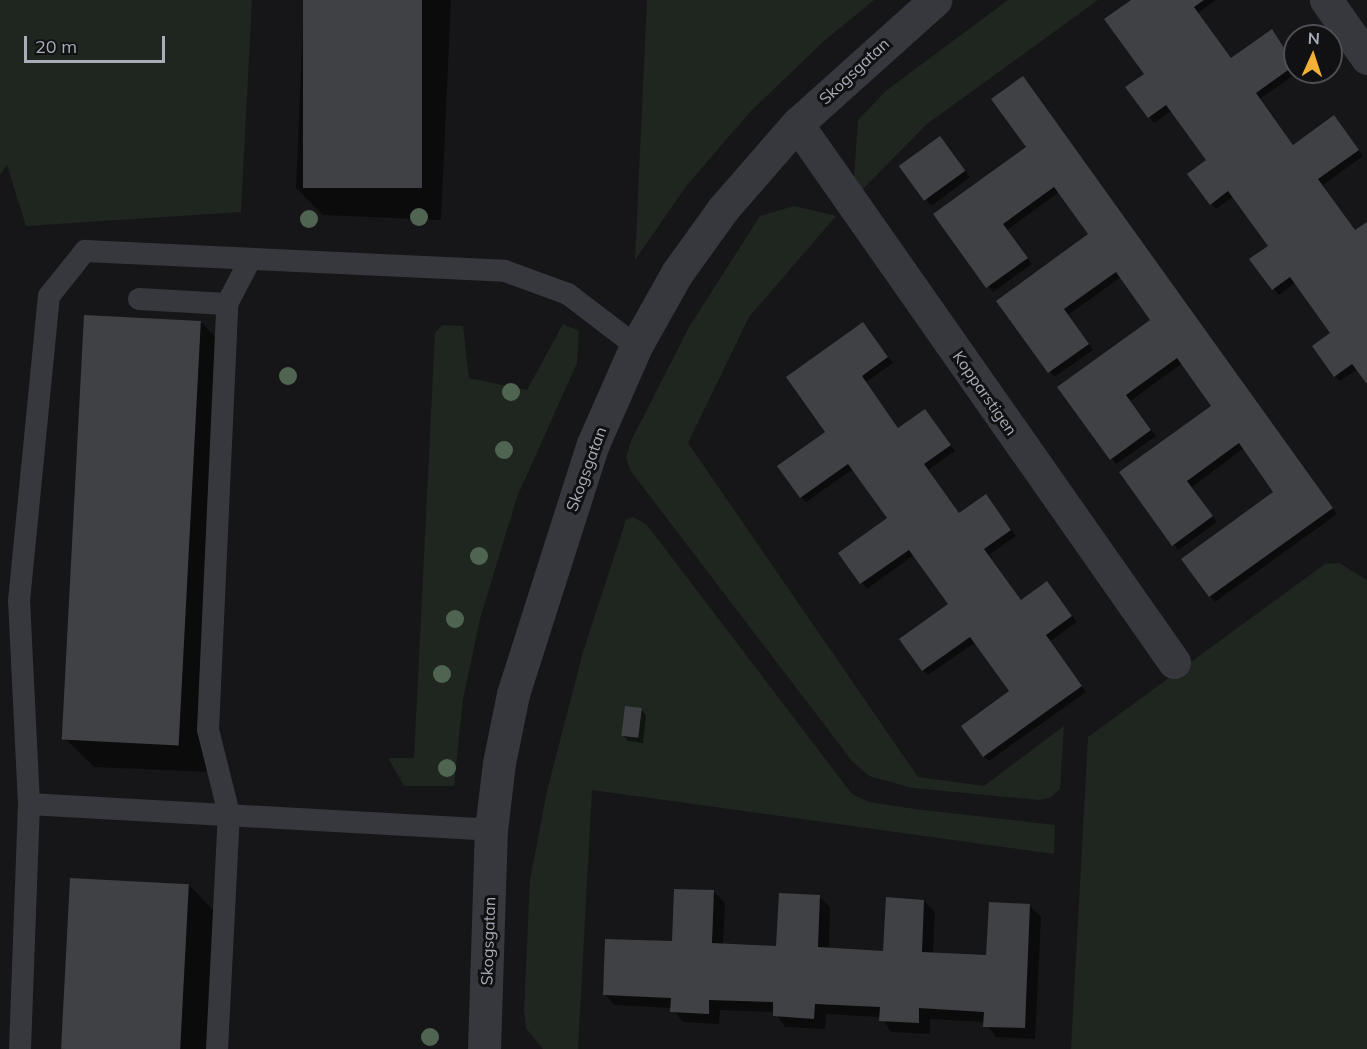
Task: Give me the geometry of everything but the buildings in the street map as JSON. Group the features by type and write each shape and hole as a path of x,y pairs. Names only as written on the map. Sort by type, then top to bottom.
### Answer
{"street":[{"name":"Skogsgatan","path":"484,1049 491,830 499,763 513,694 593,444 636,346 677,273 723,209 797,124 935,0"},
{"path":"1326,0 1367,58"},
{"name":"Kopparstigen","path":"797,124 1174,662"}],"lane":[{"path":"20,1049 29,804 19,601 49,296 85,251 505,271 568,294 636,346"},
{"path":"217,1049 229,814 208,730 227,304 250,260"},
{"path":"139,299 227,304"},
{"path":"29,804 491,830"}],"shaded area":[{"path":"0,0 252,0 241,212 26,226 7,165 0,175"},
{"path":"647,0 874,0 824,41 751,111 687,185 635,260"},
{"path":"1008,0 1098,0 927,124 862,190 854,177 858,120 887,90"},
{"path":"794,206 836,216 749,317 688,443 918,777 984,786 1064,726 1060,789 1051,797 1040,800 912,788 869,776 852,761 630,470 626,457 631,441 689,327 760,216"},
{"path":"563,324 579,331 577,363 517,497 480,619 463,699 454,786 404,786 388,758 414,758 435,333 442,325 463,326 469,378 527,390"},
{"path":"633,517 647,525 852,794 869,802 1055,825 1054,854 592,790 578,1049 543,1049 526,1028 524,1010 530,880 547,791 583,652 626,520"},
{"path":"1339,563 1367,580 1367,1049 1071,1049 1088,737 1325,564"}]}
